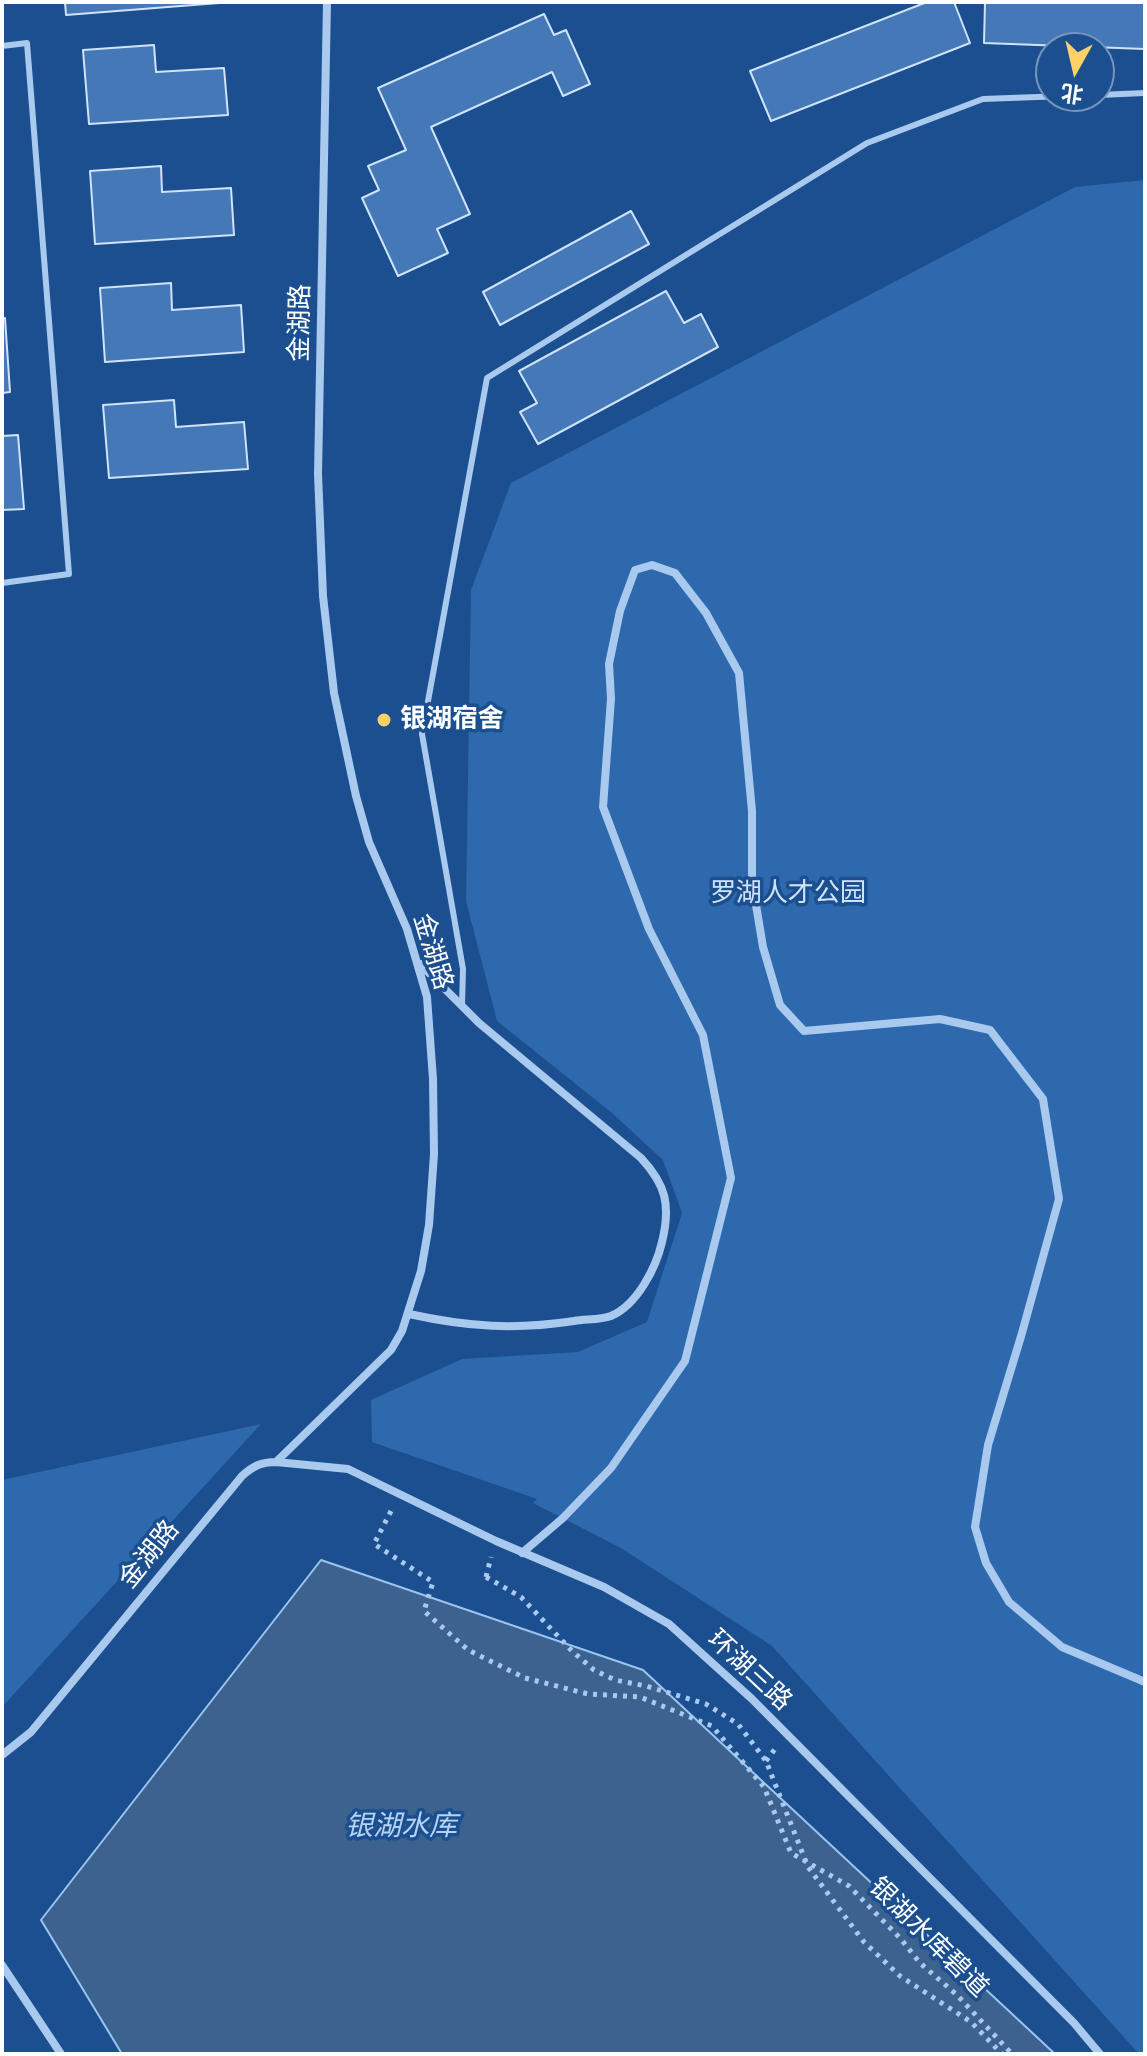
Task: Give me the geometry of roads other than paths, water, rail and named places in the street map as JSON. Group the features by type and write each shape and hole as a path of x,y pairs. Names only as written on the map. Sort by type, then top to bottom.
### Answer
{"street":[{"name":"金湖路","path":"2,1755 31,1732 242,1476 264,1462 276,1462 391,1350 409,1314 421,1271 429,1225 434,1154 427,997 418,962 369,842 356,796 334,693 324,610 318,474 327,2"},
{"path":"522,1553 563,1518 611,1468 685,1361 731,1178 703,1035 649,929 603,807 612,643 635,570 652,565 675,573 706,613 739,673 752,811 752,881 763,947 780,1005 804,1031 940,1019 990,1030 1043,1099 1059,1199 988,1445 975,1527 986,1563 1009,1602 1062,1647 1145,1682"},
{"path":"409,1314 460,1325 535,1327 612,1315 632,1300 647,1280 662,1242 666,1195 657,1176 641,1158 462,1006 418,962"},
{"name":"环湖三路","path":"276,1462 348,1469 522,1553 604,1587 669,1624 752,1699 1074,2023 1100,2054"},
{"path":"2,1965 61,2054"}],"lane":[{"path":"2,46 27,43 69,574 2,583"},
{"path":"1115,94 1145,93"},
{"path":"462,1006 463,969 422,734 487,378 867,143 983,99 1035,97"}],"water":[{"name":"银湖水库","path":"321,1560 643,1670 1055,2054 122,2054 41,1920"}],"place":[{"name":"银湖宿舍","path":"384,720"}],"park label":[{"name":"罗湖人才公园","path":"788,894"}]}
